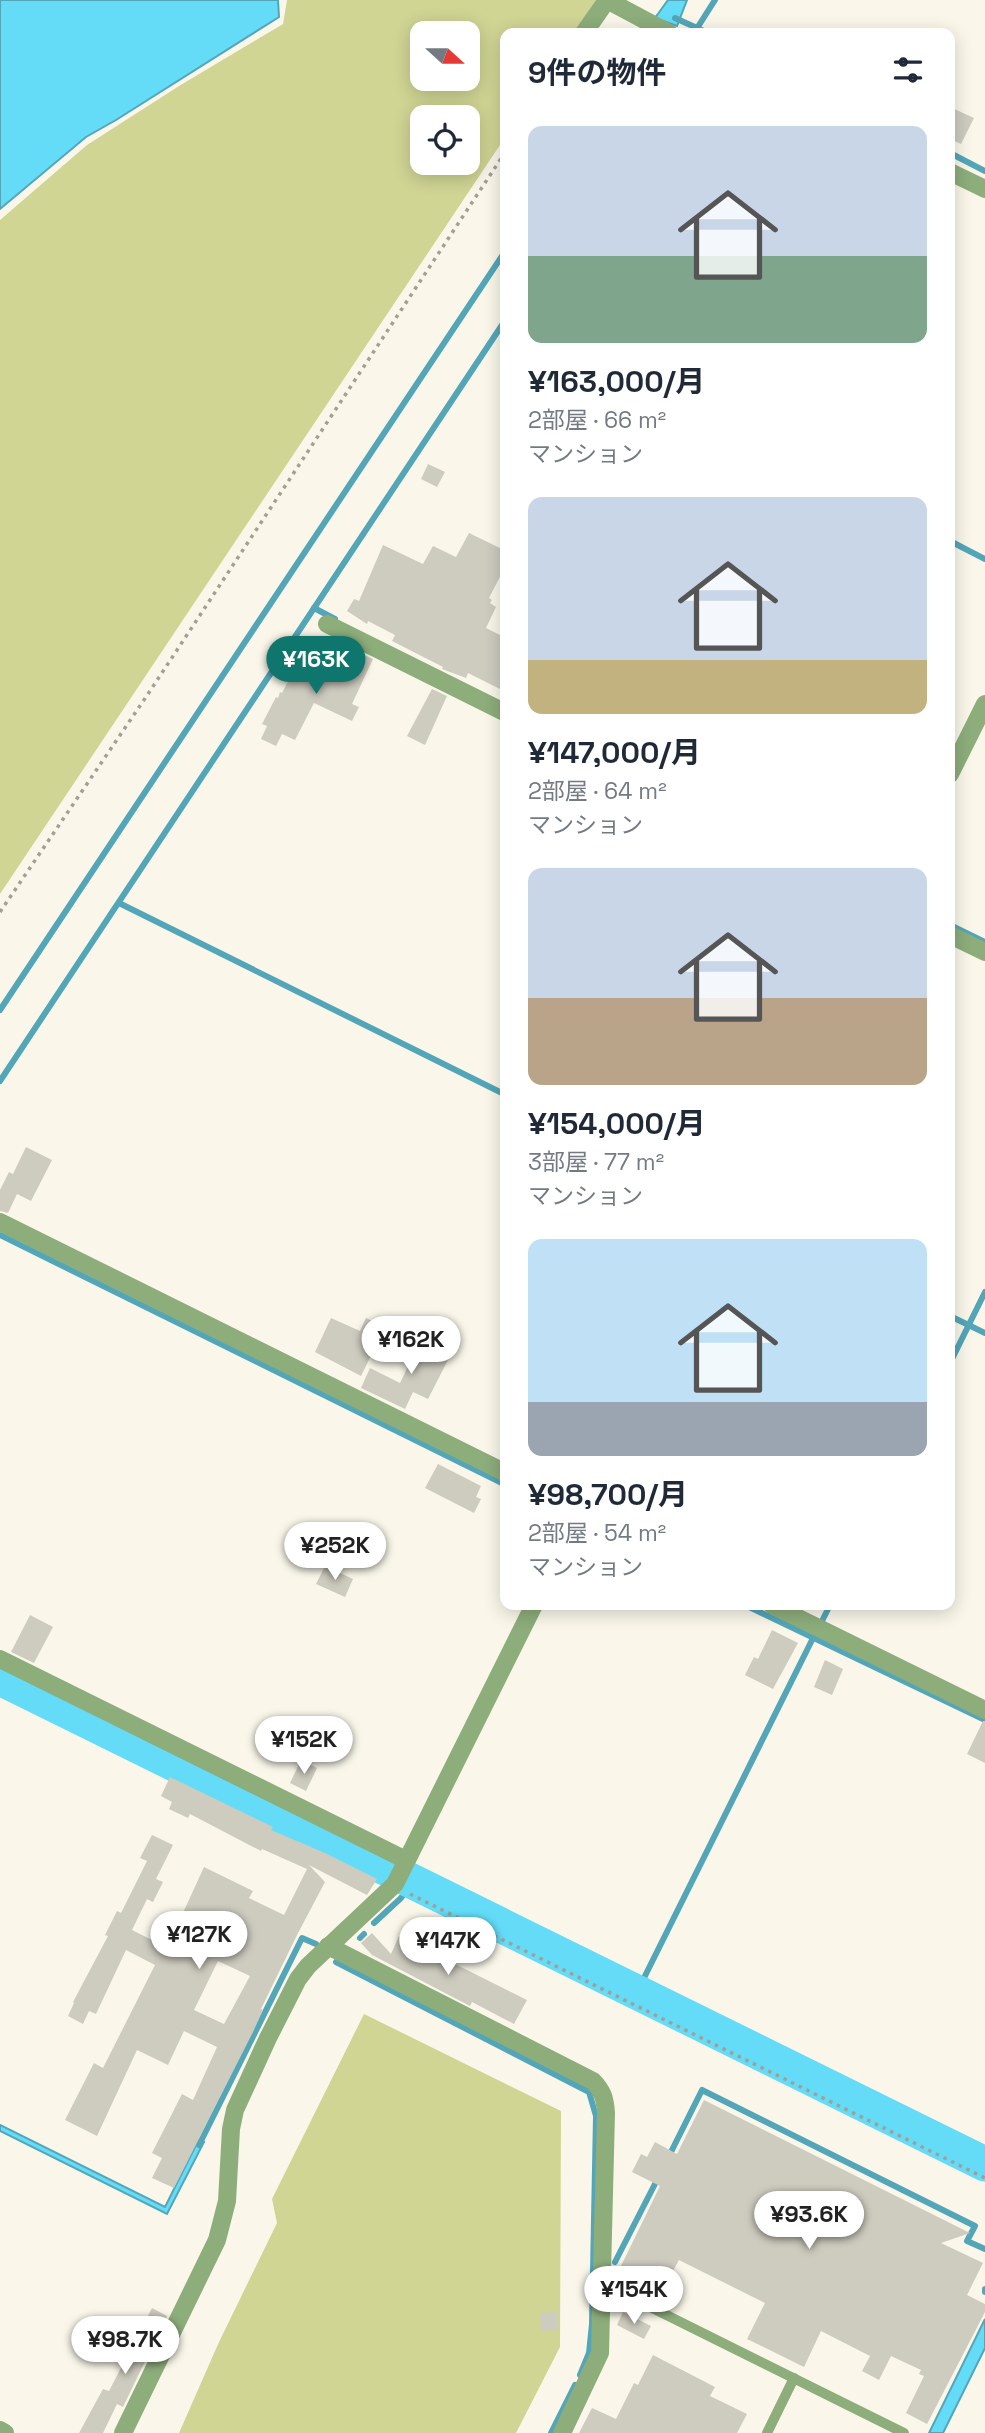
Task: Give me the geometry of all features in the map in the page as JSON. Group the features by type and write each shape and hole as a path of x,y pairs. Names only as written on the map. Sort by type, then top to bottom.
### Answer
{"street":[{"path":"587,28 607,0 658,28"},
{"path":"955,174 985,189"},
{"path":"327,624 500,710"},
{"path":"955,764 985,704"},
{"path":"955,937 985,952"},
{"path":"0,1222 500,1471"},
{"path":"123,2433 217,2241 227,2200 231,2129 241,2094 298,1979 401,1871 532,1610"},
{"path":"782,1610 985,1710"},
{"path":"0,1659 401,1871"},
{"path":"328,1946 593,2081 601,2089 606,2113 600,2353 562,2433"},
{"path":"0,2430 5,2433"}],"lane":[{"path":"602,2283 904,2433"},
{"path":"767,2433 794,2378"}],"path":[{"path":"0,912 148,694 500,160"},
{"path":"410,1894 985,2178"}],"green space":[{"path":"287,0 596,0 577,28 500,28 500,145 480,175 480,105 410,105 410,175 480,175 0,894 0,220 87,145 283,24"},
{"path":"364,2014 561,2111 560,2347 516,2433 179,2433 219,2342 277,2223 272,2199"}],"water":[{"path":"0,0 278,0 279,17 86,137 0,209"},
{"path":"668,0 687,0 677,26 655,18"},
{"path":"0,2125 165,2207 199,2139 204,2142 167,2214 0,2131"},
{"path":"985,2319 985,2348 943,2433 929,2433"}],"building":[{"path":"955,109 974,118 961,144 955,141"},
{"path":"428,464 445,472 437,487 421,479"},
{"path":"469,533 500,548 500,577 489,598 492,600 490,603 496,607 486,628 500,635 500,689 468,673 466,678 442,669 443,667 392,641 395,635 368,621 367,624 347,611 354,599 359,601 383,545 423,564 433,546 456,557"},
{"path":"349,648 373,659 352,704 359,707 352,721 314,703 295,740 282,734 276,746 261,739 267,726 262,724 299,660 334,677"},
{"path":"432,689 447,696 425,745 407,736"},
{"path":"26,1147 52,1160 31,1201 17,1194 8,1213 0,1211 0,1190 9,1172 13,1174"},
{"path":"331,1318 360,1331 366,1318 385,1327 361,1376 315,1352"},
{"path":"422,1337 445,1348 443,1352 450,1356 428,1399 413,1392 405,1409 361,1388 370,1368 400,1383"},
{"path":"438,1464 481,1486 476,1497 481,1499 474,1513 425,1488"},
{"path":"325,1566 353,1579 345,1597 316,1584"},
{"path":"30,1615 53,1627 34,1663 11,1652"},
{"path":"772,1630 798,1643 773,1689 745,1675 754,1657 758,1659"},
{"path":"825,1660 843,1669 832,1695 814,1687"},
{"path":"985,1721 985,1763 967,1754"},
{"path":"301,1760 317,1768 306,1791 290,1783"},
{"path":"170,1777 273,1827 271,1830 377,1879 367,1895 309,1865 325,1882 174,2188 152,2178 162,2158 152,2153 182,2094 193,2100 217,2047 184,2031 168,2065 137,2050 97,2136 65,2120 94,2063 103,2068 155,1965 126,1950 96,2014 89,2011 83,2024 68,2016 73,2002 108,1936 105,1935 117,1911 121,1913 147,1861 140,1858 152,1835 173,1845 156,1879 163,1882 153,1902 147,1899 132,1930 158,1943 169,1921 177,1926 204,1867 253,1891 249,1898 284,1915 307,1869 262,1849 261,1851 190,1814 188,1818 169,1809 172,1802 161,1796","holes":["218,1961 250,1976 224,2024 194,2010"]},
{"path":"372,1933 391,1954 399,1936 527,2000 514,2024 472,2002 470,2006 372,1955 361,1943"},
{"path":"704,2100 970,2233 941,2243 983,2263 967,2295 985,2304 985,2312 927,2424 906,2413 924,2376 919,2374 921,2370 891,2356 879,2380 862,2371 870,2356 821,2331 804,2367 747,2339 765,2303 679,2260 661,2293 619,2270 660,2186 632,2172 641,2154 647,2157 655,2142 677,2154"},
{"path":"152,2308 167,2316 123,2407 117,2404 103,2433 79,2433 103,2389 109,2391"},
{"path":"557,2312 557,2330 541,2331 540,2313"},
{"path":"623,2312 651,2326 644,2339 617,2325"},
{"path":"653,2355 715,2387 710,2396 747,2414 737,2433 579,2433 592,2408 616,2419 634,2383 638,2385"}],"waterway":[{"path":"697,28 715,0"},
{"path":"675,18 697,28"},
{"path":"955,156 985,171"},
{"path":"0,1010 500,259"},
{"path":"0,1081 500,328"},
{"path":"955,544 985,559"},
{"path":"314,608 335,619"},
{"path":"119,903 500,1092"},
{"path":"955,927 985,942"},
{"path":"0,1235 500,1482"},
{"path":"955,1353 985,1292"},
{"path":"955,1318 985,1333"},
{"path":"755,1610 985,1720"},
{"path":"822,1621 828,1610"},
{"path":"637,1992 814,1636"},
{"path":"0,1678 985,2164"},
{"path":"374,1923 401,1898 413,1882"},
{"path":"360,1938 364,1934"},
{"path":"199,2145 302,1938 316,1944"},
{"path":"336,1962 589,2092 596,2116 592,2324 589,2353 580,2375"},
{"path":"669,2156 702,2090 975,2226 967,2241 985,2249"},
{"path":"615,2262 658,2178"},
{"path":"551,2433 575,2385"}]}
